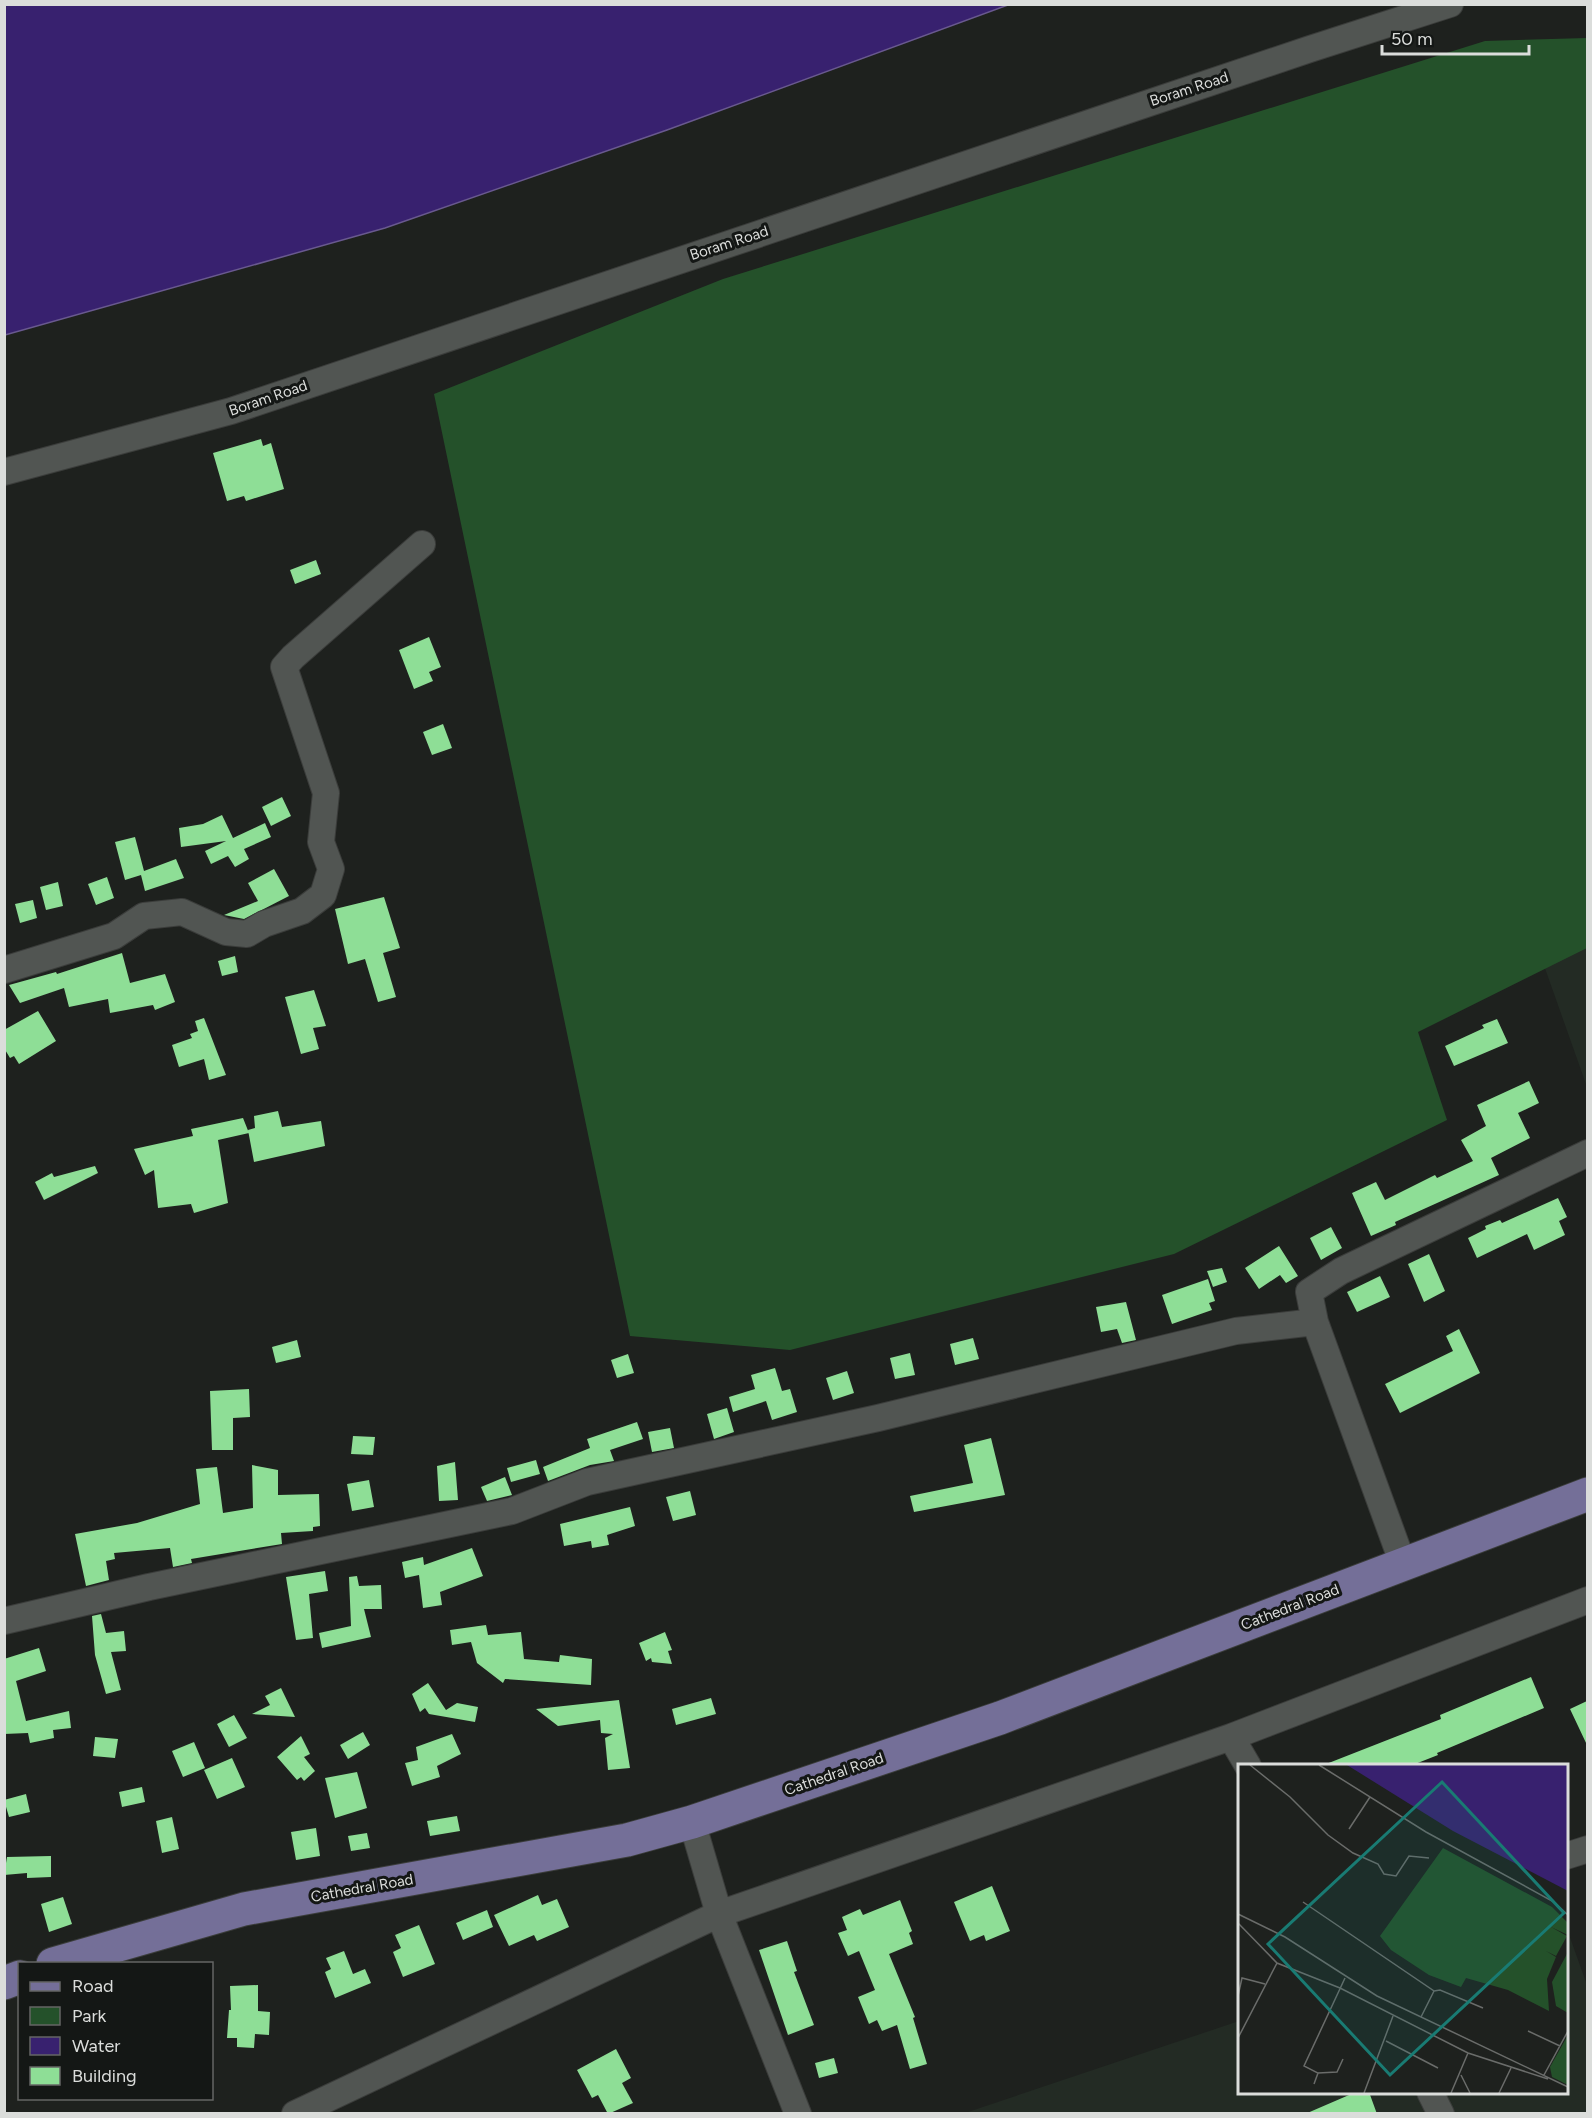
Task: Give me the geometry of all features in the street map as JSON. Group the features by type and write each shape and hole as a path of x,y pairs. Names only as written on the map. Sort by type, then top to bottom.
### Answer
{"main road":[{"name":"Cathedral Road","path":"61,1962 244,1909 627,1840 692,1822 1000,1718 1587,1494"}],"street":[{"name":"Boram Road","path":"4,471 231,411 1450,4"},
{"path":"4,970 114,936 144,916 182,912 226,932 247,934 264,924 302,911 323,895 331,869 321,842 326,793 284,668 293,657 422,544"},
{"path":"1403,1564 1315,1322 1309,1292 1341,1271 1587,1153"},
{"path":"4,1621 161,1584 512,1511 586,1482 878,1418 1236,1331 1315,1322"},
{"path":"295,2114 719,1914 1231,1737 1587,1600"},
{"path":"1231,1737 1247,1764"},
{"path":"692,1822 719,1914 798,2114"},
{"path":"1568,1855 1587,1849"},
{"path":"1431,2094 1441,2114"}],"shaded area":[{"path":"1587,906 1587,1087 1541,957"},
{"path":"1568,1932 1587,1985 1587,2113 962,2114 1238,2021 1238,2094 1568,2094"}],"green space":[{"path":"1587,38 1587,948 1418,1032 1447,1120 1174,1254 790,1350 630,1336 434,394 723,279 1485,41"}],"water":[{"path":"5,4 1008,5 667,130 385,228 5,335"}],"building":[{"path":"261,439 263,446 271,443 284,489 246,501 244,496 227,501 213,453"},
{"path":"316,560 321,574 295,584 290,570"},
{"path":"429,637 441,667 429,672 433,681 414,689 399,650"},
{"path":"443,724 452,748 432,755 423,732"},
{"path":"282,797 291,816 271,826 262,807"},
{"path":"222,815 233,838 265,823 271,837 244,849 249,859 235,867 228,856 211,864 205,851 226,841 181,847 179,828 203,824"},
{"path":"135,837 144,871 176,859 184,878 145,891 141,875 125,880 115,842"},
{"path":"274,869 289,896 244,919 224,915 258,901 248,883"},
{"path":"107,877 114,898 96,905 88,884"},
{"path":"58,882 63,906 46,910 40,887"},
{"path":"384,897 400,948 383,953 396,997 378,1002 365,959 348,964 335,909"},
{"path":"33,900 37,918 20,923 15,904"},
{"path":"122,953 130,983 165,974 175,1002 155,1010 153,1005 110,1013 108,999 69,1007 64,988 20,1003 9,985 56,972 57,974"},
{"path":"235,956 238,972 222,976 218,961"},
{"path":"314,990 326,1026 313,1028 319,1049 301,1054 285,997"},
{"path":"38,1011 56,1041 19,1064 14,1056 10,1058 4,1048 4,1030"},
{"path":"204,1018 226,1075 209,1080 204,1059 179,1067 172,1045 192,1038 190,1034 198,1031 195,1021"},
{"path":"1497,1019 1508,1043 1454,1066 1445,1046 1484,1028 1482,1025"},
{"path":"1529,1081 1539,1103 1518,1113 1530,1138 1491,1158 1499,1175 1395,1222 1396,1225 1371,1236 1352,1193 1376,1182 1385,1200 1435,1175 1437,1178 1473,1161 1461,1140 1486,1126 1477,1105"},
{"path":"278,1111 282,1127 321,1121 325,1146 254,1162 248,1130 255,1128 254,1116"},
{"path":"243,1118 249,1133 218,1140 228,1203 194,1213 191,1204 158,1208 154,1170 145,1175 134,1149 193,1136 191,1129"},
{"path":"95,1166 98,1173 44,1200 35,1182 52,1173 54,1177"},
{"path":"1558,1198 1567,1217 1559,1221 1565,1235 1534,1250 1527,1234 1477,1258 1468,1238 1486,1229 1485,1226 1500,1220 1502,1223"},
{"path":"1331,1227 1342,1248 1321,1260 1310,1238"},
{"path":"1279,1246 1298,1276 1286,1283 1280,1275 1259,1289 1245,1268"},
{"path":"1429,1254 1445,1291 1424,1302 1408,1264"},
{"path":"1222,1268 1227,1282 1213,1287 1207,1271"},
{"path":"1380,1276 1390,1297 1357,1312 1347,1292"},
{"path":"1208,1279 1215,1301 1209,1303 1212,1310 1172,1324 1162,1295"},
{"path":"1126,1302 1136,1340 1122,1343 1117,1329 1101,1332 1096,1307"},
{"path":"1459,1329 1480,1373 1400,1413 1385,1384 1453,1351 1446,1336"},
{"path":"973,1338 979,1359 955,1365 950,1344"},
{"path":"297,1340 301,1357 276,1363 272,1347"},
{"path":"910,1353 915,1375 895,1379 890,1358"},
{"path":"628,1354 634,1373 617,1378 611,1360"},
{"path":"775,1368 782,1391 790,1389 797,1412 772,1420 766,1401 733,1412 729,1397 755,1389 751,1375"},
{"path":"847,1371 854,1393 833,1400 826,1378"},
{"path":"249,1389 250,1417 233,1418 233,1450 212,1450 210,1391"},
{"path":"727,1408 734,1432 714,1439 707,1414"},
{"path":"637,1422 643,1439 610,1450 614,1461 590,1465 548,1481 543,1467 590,1448 587,1439"},
{"path":"670,1428 674,1448 652,1452 648,1432"},
{"path":"353,1436 375,1437 373,1455 351,1454"},
{"path":"991,1438 1005,1495 914,1512 910,1496 973,1483 964,1445"},
{"path":"536,1460 540,1474 511,1482 507,1468"},
{"path":"455,1462 458,1500 439,1501 437,1466"},
{"path":"252,1465 278,1470 278,1495 319,1494 320,1526 313,1527 313,1531 281,1533 282,1544 191,1559 192,1563 173,1567 170,1548 114,1553 115,1559 106,1561 109,1580 86,1586 75,1534 137,1523 200,1504 196,1469 217,1467 223,1513 253,1508"},
{"path":"505,1477 512,1495 487,1501 481,1487"},
{"path":"369,1480 374,1507 352,1511 347,1484"},
{"path":"690,1491 696,1515 673,1521 666,1497"},
{"path":"630,1507 635,1526 607,1535 609,1545 592,1548 591,1541 564,1546 560,1524"},
{"path":"472,1548 483,1576 440,1592 442,1605 423,1608 419,1575 405,1578 402,1562 423,1557 424,1565"},
{"path":"325,1571 328,1591 309,1594 313,1638 296,1640 286,1577"},
{"path":"357,1576 359,1586 381,1585 382,1609 364,1609 371,1637 322,1648 319,1633 351,1626 349,1577"},
{"path":"101,1614 106,1633 124,1631 126,1651 111,1652 121,1690 106,1694 95,1655 92,1616"},
{"path":"486,1625 488,1635 521,1632 524,1659 559,1662 560,1655 592,1659 591,1685 505,1679 503,1683 477,1663 471,1642 452,1645 450,1630"},
{"path":"665,1632 672,1650 668,1651 672,1664 652,1662 651,1658 646,1661 639,1643"},
{"path":"39,1648 46,1671 16,1681 26,1721 69,1711 71,1728 53,1730 54,1738 30,1743 28,1733 4,1734 4,1659"},
{"path":"1531,1677 1544,1708 1415,1764 1326,1764 1441,1719 1440,1715"},
{"path":"428,1683 446,1710 457,1703 478,1707 475,1722 429,1714 425,1708 420,1712 412,1694"},
{"path":"281,1688 295,1717 252,1714 270,1705 265,1696"},
{"path":"711,1698 716,1714 676,1725 672,1709"},
{"path":"619,1700 630,1768 608,1770 605,1738 613,1734 601,1733 600,1720 558,1726 536,1709"},
{"path":"1587,1701 1587,1745 1570,1709"},
{"path":"234,1715 247,1738 229,1747 217,1724"},
{"path":"363,1732 370,1745 348,1759 340,1745"},
{"path":"452,1734 461,1754 437,1766 440,1777 412,1786 405,1763 418,1760 416,1747"},
{"path":"301,1736 310,1754 304,1757 315,1771 304,1781 301,1777 297,1780 277,1757"},
{"path":"95,1737 118,1739 115,1758 93,1756"},
{"path":"194,1742 205,1768 183,1777 172,1751"},
{"path":"232,1758 245,1787 217,1799 204,1770"},
{"path":"357,1772 367,1808 335,1818 325,1778"},
{"path":"142,1787 145,1802 122,1807 119,1792"},
{"path":"26,1794 30,1812 9,1817 4,1800"},
{"path":"457,1816 460,1831 430,1836 427,1821"},
{"path":"172,1817 179,1849 162,1853 156,1821"},
{"path":"316,1828 320,1856 296,1860 291,1832"},
{"path":"367,1833 370,1848 351,1851 348,1836"},
{"path":"51,1856 51,1877 27,1878 27,1873 4,1875 7,1857"},
{"path":"992,1886 1010,1931 986,1941 984,1935 970,1941 954,1902"},
{"path":"538,1895 542,1905 557,1899 569,1927 537,1941 534,1935 509,1946 494,1915"},
{"path":"63,1897 72,1924 49,1932 41,1904"},
{"path":"900,1900 912,1931 909,1933 913,1944 889,1954 915,2017 913,2018 927,2064 910,2069 897,2025 882,2031 877,2020 869,2024 858,1997 875,1990 859,1951 848,1956 838,1933 847,1930 842,1917 860,1909 863,1915"},
{"path":"487,1910 493,1927 463,1940 456,1923"},
{"path":"419,1925 435,1964 403,1977 393,1952 401,1948 395,1935"},
{"path":"787,1941 797,1971 794,1972 814,2025 788,2035 759,1950"},
{"path":"344,1951 353,1974 365,1969 371,1983 335,1998 325,1972 331,1969 326,1958"},
{"path":"258,1985 258,2011 270,2012 269,2035 255,2034 254,2048 237,2047 237,2038 227,2038 229,2010 231,2010 230,1986"},
{"path":"616,2049 631,2078 622,2083 633,2103 608,2114 598,2095 592,2098 577,2070"},
{"path":"834,2058 838,2073 819,2078 815,2063"},
{"path":"1351,2094 1370,2094 1377,2114 1305,2114"}]}
